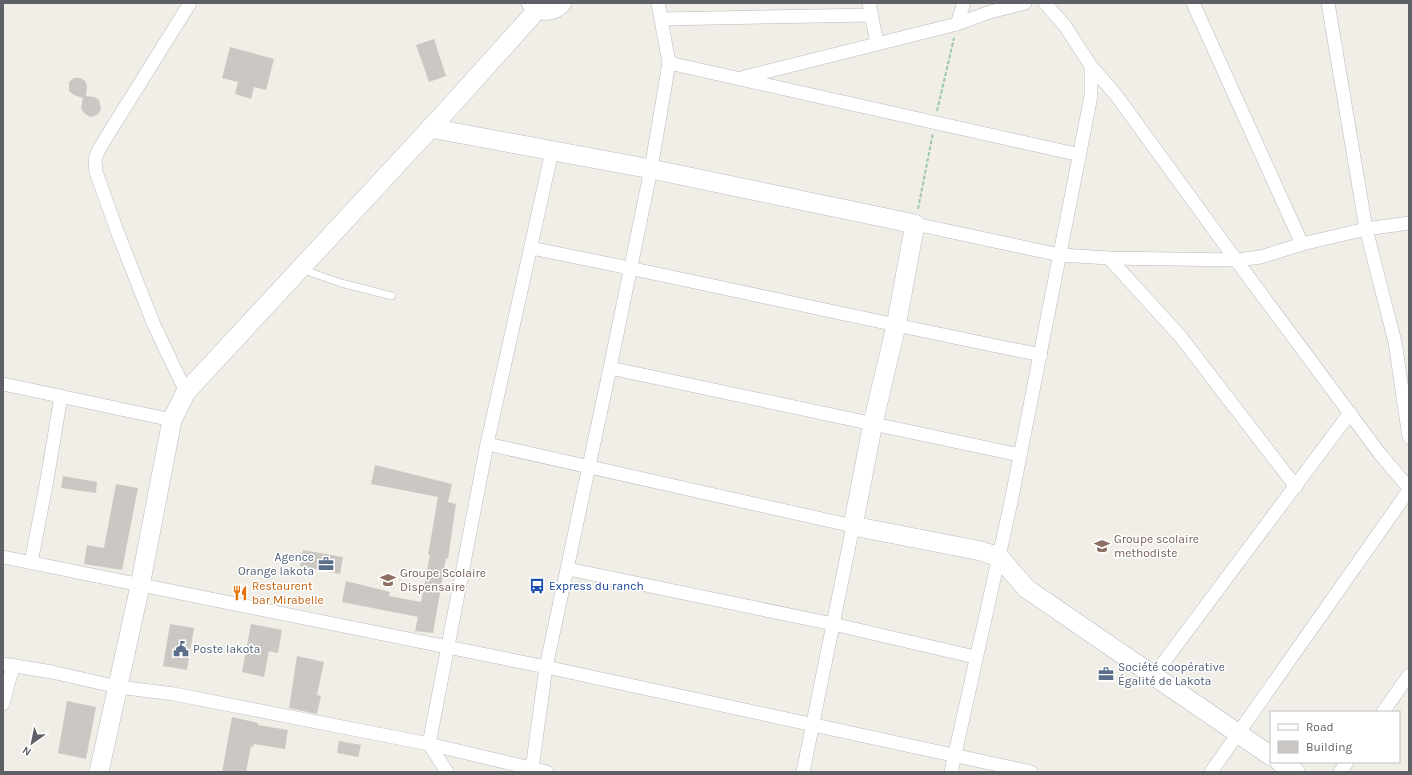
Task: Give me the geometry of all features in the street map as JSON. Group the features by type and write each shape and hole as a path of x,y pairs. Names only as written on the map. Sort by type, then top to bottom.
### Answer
{"street":[{"path":"186,392 154,325 117,231 96,172 94,159 190,3"},
{"path":"99,772 140,586 172,420 186,392 430,128 535,6 548,11 558,7 562,3"},
{"path":"532,769 546,667 568,569 651,169 669,63 658,3"},
{"path":"957,24 964,3"},
{"path":"738,79 957,24 990,12 1025,3"},
{"path":"1045,3 1065,26 1091,66 1121,102 1236,260 1350,413 1409,489 1211,772"},
{"path":"1193,3 1302,244"},
{"path":"1328,3 1366,229 1395,342 1409,437"},
{"path":"662,19 870,9 877,43"},
{"path":"669,63 1080,155"},
{"path":"951,772 975,657 999,557 1041,355 1091,96 1091,66"},
{"path":"430,128 651,169 1060,255 1109,258 1236,260 1261,257 1302,244 1366,229 1409,223"},
{"path":"447,772 429,744 487,444 552,151"},
{"path":"803,772 814,725 873,423 896,326 915,224"},
{"path":"531,248 896,326 1041,355"},
{"path":"1109,258 1180,336 1296,487"},
{"path":"610,368 873,423 1020,456"},
{"path":"3,384 172,420"},
{"path":"31,563 61,396"},
{"path":"1154,675 1350,413"},
{"path":"487,444 853,526 981,551 999,557 1027,589 1270,755"},
{"path":"3,557 140,586 546,667 647,691 814,725 1031,772"},
{"path":"568,569 833,624 975,657"},
{"path":"3,704 8,665 52,672 118,687 174,694 429,744 547,772"},
{"path":"1384,711 1409,675"},
{"path":"1282,763 1295,772"},
{"path":"1340,772 1346,763"}],"lane":[{"path":"299,269 341,283 392,296"}],"building":[{"path":"434,39 446,76 429,82 416,45"},
{"path":"230,47 274,59 266,90 254,87 251,99 235,94 238,82 222,78"},
{"path":"74,78 80,78 85,81 87,86 86,96 94,97 99,100 101,110 97,115 91,117 85,114 81,109 83,98 74,95 69,91 69,82"},
{"path":"375,465 452,484 448,502 456,504 448,559 446,558 433,633 415,631 418,617 342,602 346,581 390,592 389,596 421,602 430,555 428,555 438,497 371,484"},
{"path":"63,476 97,482 96,493 61,488"},
{"path":"116,484 138,488 122,570 84,564 87,545 104,548"},
{"path":"303,550 343,557 340,574 300,566"},
{"path":"170,624 194,628 187,670 163,666"},
{"path":"251,624 282,630 278,653 269,651 264,677 242,672"},
{"path":"297,656 324,662 317,695 321,696 317,714 289,708"},
{"path":"67,701 96,707 86,759 58,753"},
{"path":"232,717 258,723 258,725 288,730 285,749 254,744 253,747 251,746 246,772 222,772"},
{"path":"339,741 361,745 358,757 337,753"}],"place":[{"name":"Groupe scolaire methodiste","path":"1102,546"},
{"name":"Agence Orange lakota","path":"326,564"},
{"name":"Groupe Scolaire Dispensaire","path":"388,580"},
{"name":"Express du ranch","path":"537,586"},
{"name":"Restaurent bar Mirabelle","path":"240,593"},
{"name":"Poste lakota","path":"181,649"},
{"name":"Société coopérative Égalité de Lakota","path":"1106,674"}]}
